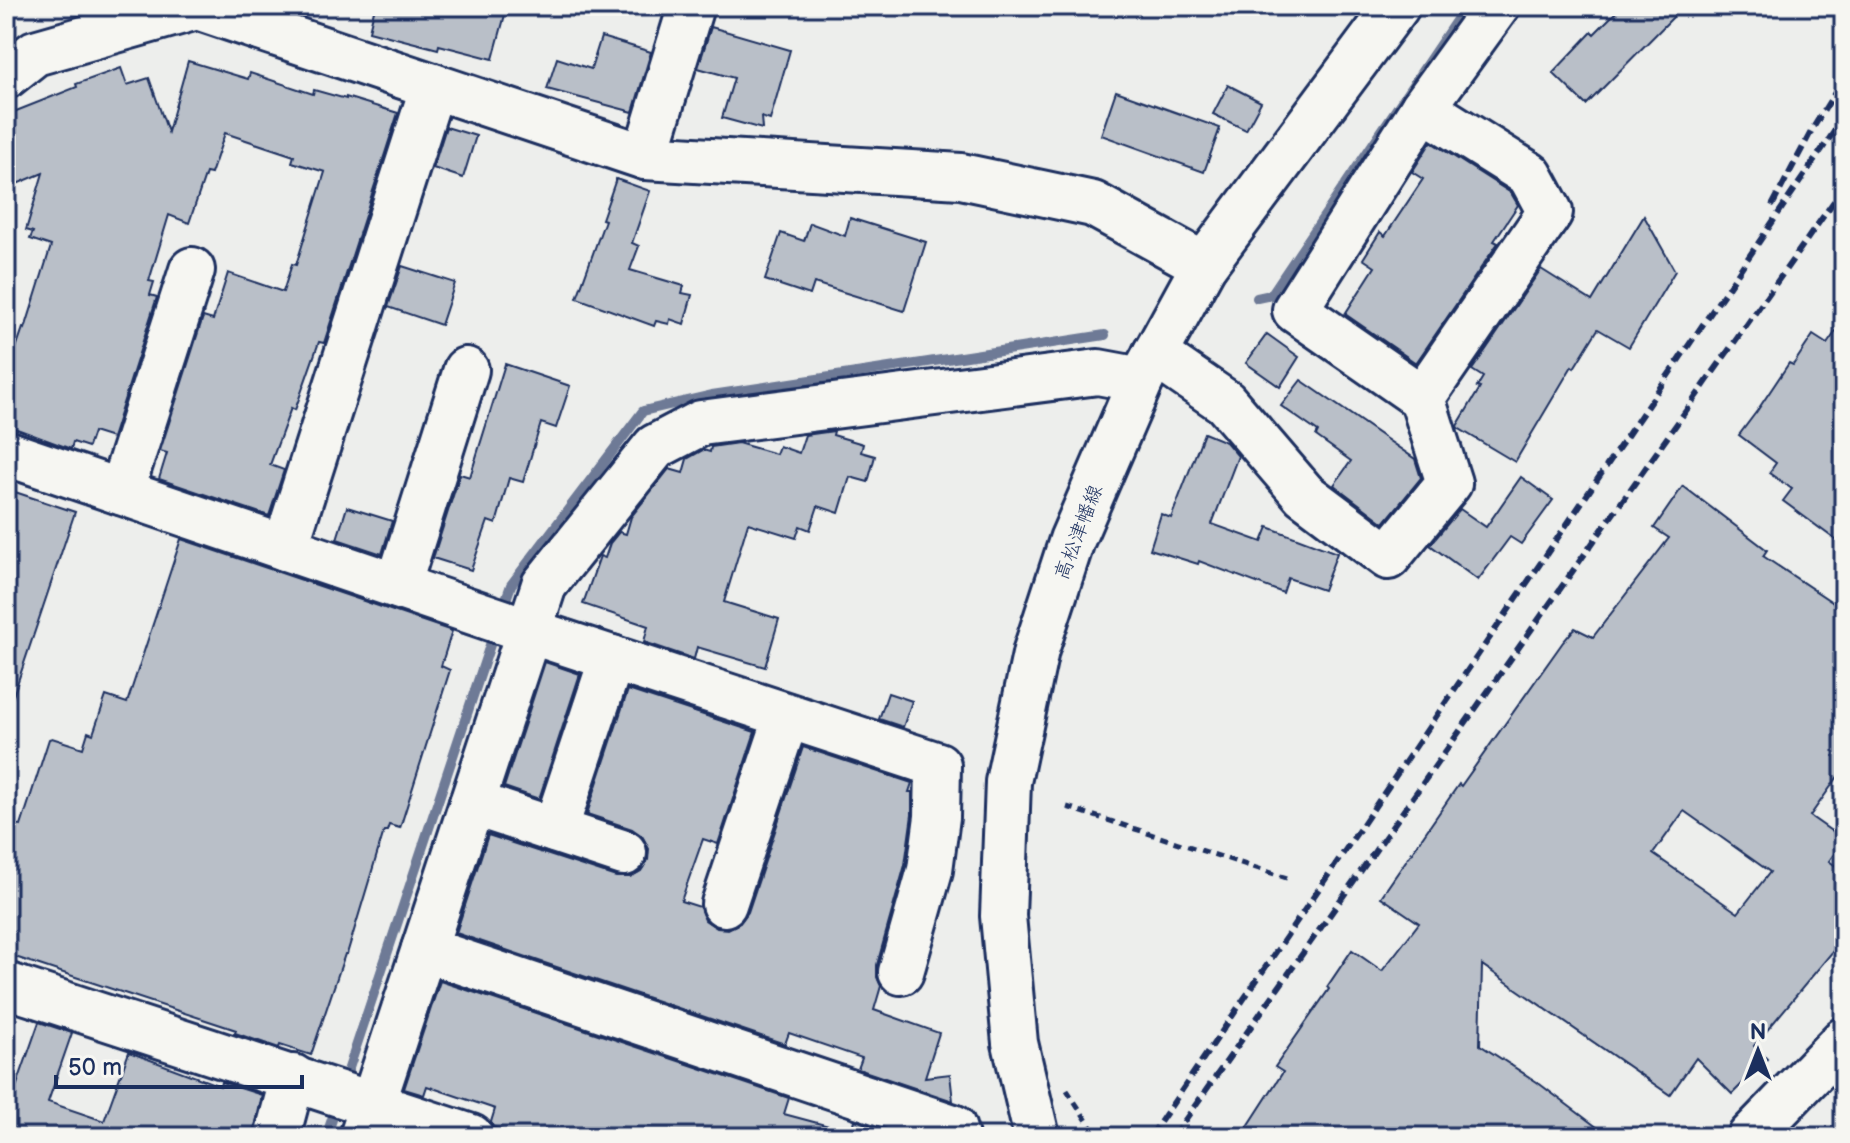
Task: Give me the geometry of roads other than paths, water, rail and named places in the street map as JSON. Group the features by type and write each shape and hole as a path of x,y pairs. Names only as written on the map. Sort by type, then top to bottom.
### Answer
{"street":[{"path":"6,76 35,53 197,6 645,157 961,176 1093,204 1204,265"},
{"path":"645,157 691,6"},
{"name":"高松津幡線","path":"1037,1137 1015,1043 1003,916 1008,782 1036,650 1072,540 1148,367 1204,265 1397,6"},
{"path":"277,1137 341,1101 424,949 472,803 508,623 544,585 655,447 701,423 1148,367 1225,402 1304,494 1388,557 1449,483 1422,398 1295,310 1423,108 1497,6"},
{"path":"285,548 433,86"},
{"path":"1422,398 1550,212 1530,175 1423,108"},
{"path":"121,492 192,270"},
{"path":"398,586 466,370"},
{"path":"6,453 938,765 937,817 930,870 901,972"},
{"path":"555,830 612,658"},
{"path":"724,904 787,716"},
{"path":"472,803 624,853"},
{"path":"424,949 953,1127 956,1137"},
{"path":"6,985 341,1101 471,1137"},
{"path":"1750,1137 1844,1040"}],"waterway":[{"path":"1257,298 1271,295 1466,6"},
{"path":"502,611 511,585 643,411 712,395 1105,335"},
{"path":"343,1086 495,630"},
{"path":"326,1137 337,1105"}],"railway":[{"path":"1772,206 1813,128 1844,78"},
{"path":"1150,1137 1844,117"},
{"path":"1173,1137 1844,187"}]}
